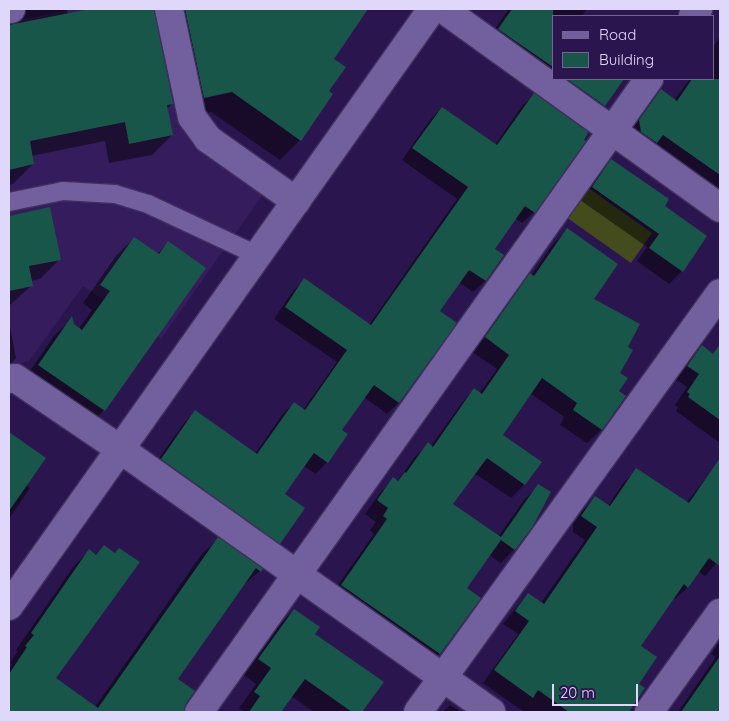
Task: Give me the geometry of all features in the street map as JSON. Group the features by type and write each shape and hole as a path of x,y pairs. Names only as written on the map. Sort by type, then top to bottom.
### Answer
{"street":[{"path":"169,9 192,117 208,139 296,201"},
{"path":"9,606 432,9"},
{"path":"443,9 720,208"},
{"path":"199,712 648,80"},
{"path":"418,712 720,293"},
{"path":"9,379 15,378 120,449 491,712"},
{"path":"649,712 720,613"}],"lane":[{"path":"9,202 62,191 115,194 148,204 257,255"}],"shaded area":[{"path":"73,9 156,9 179,121 193,145 263,194 161,339 83,286 29,361 9,366 9,22"}],"green space":[{"path":"587,187 652,233 631,263 566,217"}],"building":[{"path":"90,9 154,9 173,104 167,105 173,135 129,144 125,122 30,141 34,164 9,170 9,25"},
{"path":"185,9 368,9 334,59 346,67 329,91 333,94 301,141 232,92 204,98"},
{"path":"512,9 553,9 552,66 498,29"},
{"path":"720,79 720,175 663,135 657,143 641,132 639,120 661,89 677,101 691,80"},
{"path":"568,80 623,80 605,106"},
{"path":"534,93 587,131 588,133 584,140 586,141 535,213 525,206 495,249 504,255 486,281 469,270 440,311 457,323 399,403 374,385 342,430 348,434 328,463 314,453 285,494 305,508 280,544 161,459 195,410 257,454 294,402 305,410 347,350 285,307 304,278 371,325 468,187 412,148 442,107 497,145"},
{"path":"611,159 669,199 665,206 707,236 683,272 649,248 659,234 592,187"},
{"path":"50,207 61,260 29,266 33,286 9,291 9,216"},
{"path":"567,228 618,264 594,299 640,324 628,347 633,350 620,373 628,378 619,391 626,396 602,430 573,410 577,403 542,378 503,435 542,462 525,485 487,458 453,504 501,537 538,484 551,492 533,526 515,550 501,540 467,588 481,598 440,654 341,585 387,519 383,516 388,508 377,500 393,477 398,481 406,473 428,442 433,447 474,388 482,394 509,355 485,337 530,273 534,276"},
{"path":"134,237 159,254 168,241 206,268 105,411 38,365 72,316 74,324 82,330 110,291 100,285"},
{"path":"720,344 720,420 688,397 690,394 687,392 699,374 687,366 702,345 713,354"},
{"path":"9,432 46,458 9,511"},
{"path":"720,458 720,566 709,558 688,588 684,584 641,646 657,657 639,684 645,688 629,712 569,712 538,690 533,698 494,670 529,621 515,611 528,593 544,604 597,527 581,516 595,496 610,506 636,468 689,503"},
{"path":"218,537 263,569 261,572 256,568 178,679 195,691 186,703 184,712 9,712 9,674 27,647 25,646 34,635 31,633 89,549 96,555 104,545 115,553 119,548 140,562 56,678 98,708"},
{"path":"294,609 320,627 315,634 384,682 362,712 352,712 305,679 281,712 249,712 260,696 254,692 271,668 258,659"},
{"path":"720,656 720,712 681,712"}]}
